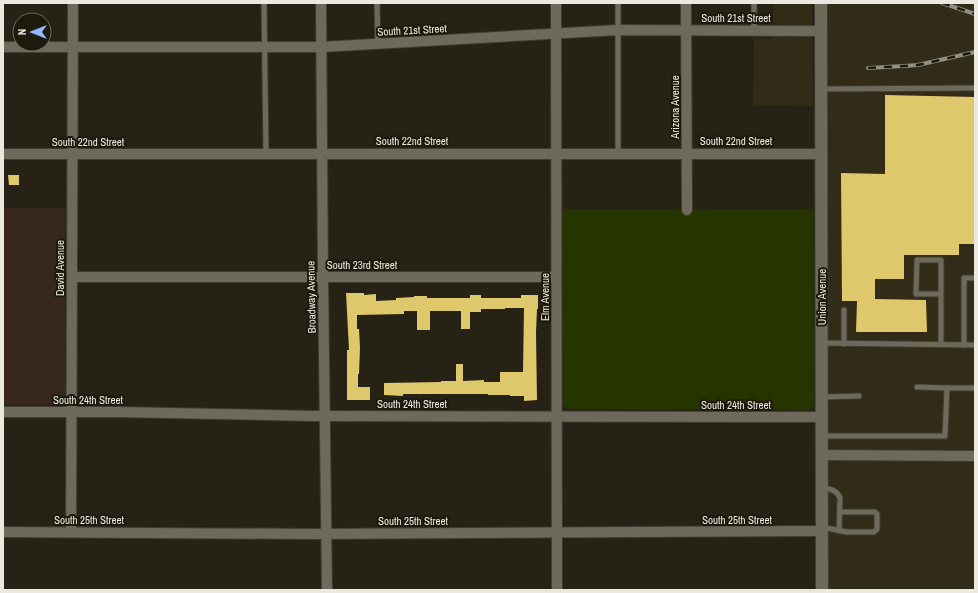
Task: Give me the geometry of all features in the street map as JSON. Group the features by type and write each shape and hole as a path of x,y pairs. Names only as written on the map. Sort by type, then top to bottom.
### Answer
{"street":[{"name":"David Avenue","path":"71,532 74,3"},
{"name":"Broadway Avenue","path":"321,3 327,590"},
{"name":"Elm Avenue","path":"556,3 557,590"},
{"name":"Arizona Avenue","path":"686,3 687,210"},
{"name":"Union Avenue","path":"821,3 822,590"},
{"name":"South 21st Street","path":"3,47 321,47 618,30 821,31"},
{"name":"South 22nd Street","path":"3,154 822,154"},
{"name":"South 23rd Street","path":"72,277 556,277"},
{"name":"South 24th Street","path":"3,412 72,411 325,416 822,417"},
{"path":"822,455 975,456"},
{"name":"South 25th Street","path":"3,532 327,534 557,533 822,529"}],"lane":[{"path":"264,3 266,153"},
{"path":"377,3 378,44"},
{"path":"618,3 618,153"},
{"path":"754,3 754,31"},
{"path":"822,90 975,88"},
{"path":"940,294 916,294 917,260 941,260 940,344"},
{"path":"964,345 964,278 975,278"},
{"path":"844,310 844,344"},
{"path":"822,344 975,345"},
{"path":"916,387 975,388"},
{"path":"822,436 945,436 947,388"},
{"path":"822,397 859,396"},
{"path":"822,488 830,488 839,495 840,531"},
{"path":"822,529 832,528 846,532 874,532 877,529 877,514 875,512 840,512"}],"shaded area":[{"path":"773,3 812,3 813,106 753,105 754,38 773,39"},
{"path":"821,3 975,4 975,590 822,590"},
{"path":"3,208 66,208 65,402 62,405 3,405"}],"green space":[{"path":"562,209 813,209 814,404 811,409 569,409 565,407 563,403"}],"building":[{"path":"885,95 975,97 975,244 959,244 959,255 904,255 904,279 875,279 875,299 926,300 927,332 856,332 857,301 842,301 841,173 885,174"},
{"path":"8,175 19,175 19,185 9,185"},
{"path":"346,293 364,293 364,295 376,294 376,301 396,300 396,298 414,296 427,296 427,298 470,298 470,295 481,295 481,298 521,298 521,295 538,295 536,332 537,400 524,401 524,396 488,394 384,395 384,383 456,381 456,364 463,364 463,381 484,380 484,382 500,382 500,372 523,372 524,308 505,308 481,309 481,312 470,312 470,329 461,329 461,311 430,311 430,330 417,330 417,311 404,311 404,314 357,315 357,329 359,329 360,348 358,387 370,387 370,400 347,400 347,350 349,350"}],"railway":[{"path":"942,3 975,14"},
{"path":"868,68 918,65 975,52"}]}
